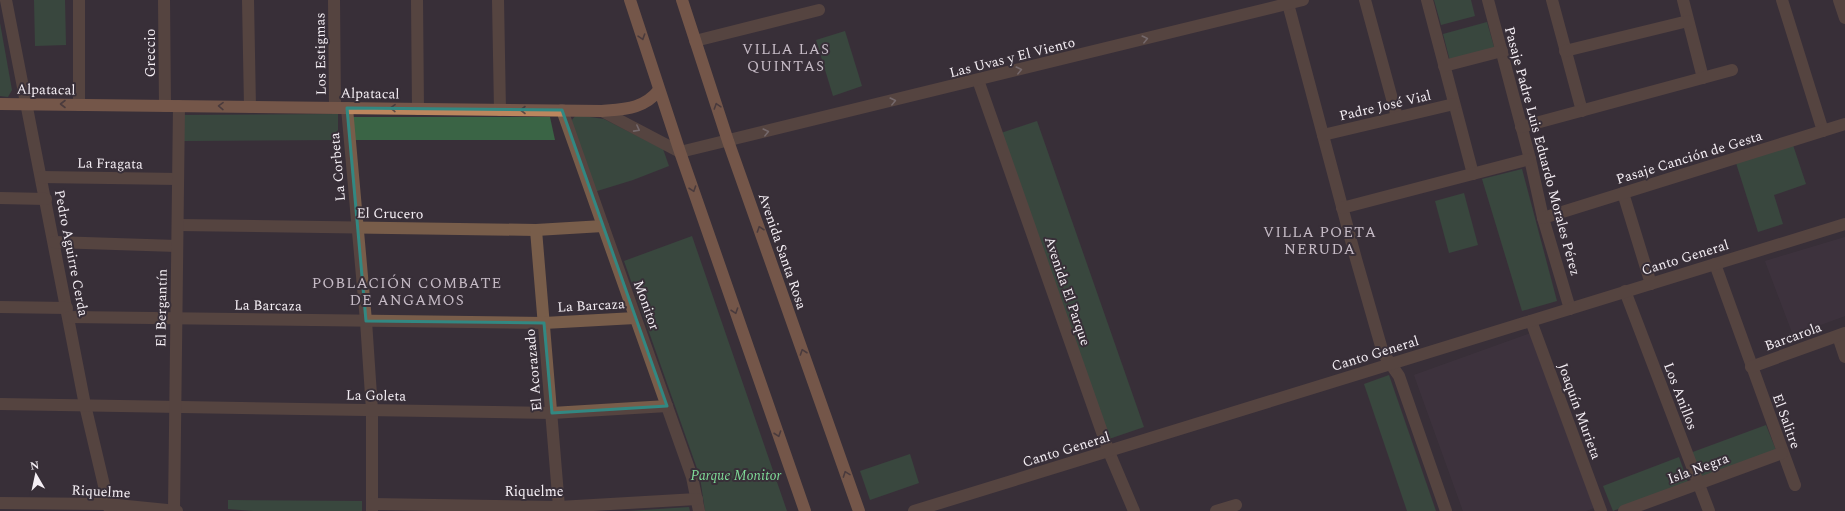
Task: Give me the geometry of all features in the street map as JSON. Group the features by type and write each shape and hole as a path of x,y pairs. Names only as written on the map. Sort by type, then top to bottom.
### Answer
{"main road":[{"path":"630,0 658,90 805,511"},
{"name":"Avenida Santa Rosa","path":"682,0 728,141 859,511"},
{"path":"602,111 622,109 642,104 651,99 658,90"},
{"name":"Alpatacal","path":"0,104 602,111"}],"street":[{"name":"Pedro Aguirre Cerda","path":"6,0 4,15 26,104 86,405 109,508"},
{"path":"78,0 79,104"},
{"name":"Greccio","path":"164,0 165,106"},
{"path":"248,0 250,107"},
{"name":"Los Estigmas","path":"334,0 341,108"},
{"path":"417,0 418,109"},
{"path":"498,0 500,110"},
{"name":"Las Uvas y El Viento","path":"728,141 1288,2 1303,0"},
{"path":"1365,0 1397,117"},
{"path":"1427,0 1473,174"},
{"name":"Pasaje Padre Luis Eduardo Morales Pérez","path":"1488,0 1530,159 1543,218 1570,309"},
{"path":"1552,0 1582,111"},
{"path":"1683,0 1703,78"},
{"path":"1782,0 1823,131"},
{"path":"1839,0 1845,18"},
{"path":"1288,2 1342,208 1383,353 1399,376 1446,511"},
{"path":"695,41 819,10"},
{"path":"1566,51 1688,20"},
{"path":"1444,66 1502,51"},
{"path":"1521,127 1732,70"},
{"name":"Avenida El Parque","path":"978,80 1109,452 1134,511"},
{"name":"Padre José Vial","path":"1323,135 1454,104"},
{"name":"El Bergantín","path":"174,511 179,106"},
{"name":"La Corbeta","path":"341,108 358,228 366,321 372,410 372,508"},
{"name":"Monitor","path":"562,110 692,477 699,511"},
{"name":"Alpatacal","path":"602,111 680,152"},
{"name":"Pasaje Canción de Gesta","path":"1543,218 1845,124"},
{"path":"680,152 728,141"},
{"path":"1342,208 1530,159"},
{"name":"La Fragata","path":"41,177 178,179"},
{"path":"1623,193 1651,284"},
{"path":"0,198 46,199"},
{"name":"Canto General","path":"914,511 1845,224"},
{"name":"El Crucero","path":"178,225 536,230 603,226"},
{"name":"El Acorazado","path":"536,230 559,506"},
{"path":"54,242 177,246"},
{"name":"El Salitre","path":"1715,264 1782,453 1795,485"},
{"name":"Los Anillos","path":"1625,291 1709,511"},
{"name":"La Barcaza","path":"0,307 176,318 544,323 635,318"},
{"name":"Joaquín Murieta","path":"1531,321 1601,511"},
{"path":"1841,334 1845,357"},
{"name":"Barcarola","path":"1751,367 1841,334"},
{"name":"La Goleta","path":"0,404 552,412 667,406"},
{"name":"Isla Negra","path":"1624,511 1782,453"},
{"name":"Riquelme","path":"372,508 559,506 697,498"},
{"name":"Riquelme","path":"0,503 177,511"},
{"path":"1216,511 1236,505"}],"highlighted area":[{"path":"347,108 562,110 667,406 552,413 544,323 366,321"}],"shaded area":[{"path":"1845,237 1845,316 1793,335 1765,261"},
{"path":"1531,333 1594,508 1586,511 1463,511 1414,375"}],"green space":[{"path":"34,0 65,0 66,45 35,46"},
{"path":"1434,0 1471,0 1475,16 1441,25"},
{"path":"1487,22 1495,50 1450,61 1443,34"},
{"path":"0,23 12,90 8,97 0,96"},
{"path":"845,31 862,86 833,96 816,40"},
{"path":"338,114 338,140 183,141 183,115"},
{"path":"576,115 604,119 663,149 669,166 633,180 594,192 571,121"},
{"path":"348,117 550,117 555,140 352,140"},
{"path":"1037,121 1144,427 1109,439 1001,133"},
{"path":"1793,145 1806,184 1774,195 1783,224 1758,232 1736,163"},
{"path":"1522,169 1557,301 1522,311 1482,179"},
{"path":"1464,193 1478,245 1449,253 1435,201"},
{"name":"Parque Monitor","path":"692,236 787,511 705,511 700,477 624,261"},
{"path":"1389,375 1436,511 1407,511 1364,384"},
{"path":"1766,425 1776,450 1700,478 1690,453"},
{"path":"910,454 919,483 870,500 860,471"},
{"path":"1679,457 1688,482 1613,511 1603,486"},
{"path":"228,500 362,501 362,511 253,511 228,509"},
{"path":"689,507 690,511 628,511"}],"district":[{"name":"VILLA LAS QUINTAS","path":"786,58"},
{"name":"VILLA POETA NERUDA","path":"1320,240"},
{"name":"POBLACIÓN COMBATE DE ANGAMOS","path":"407,292"}]}
